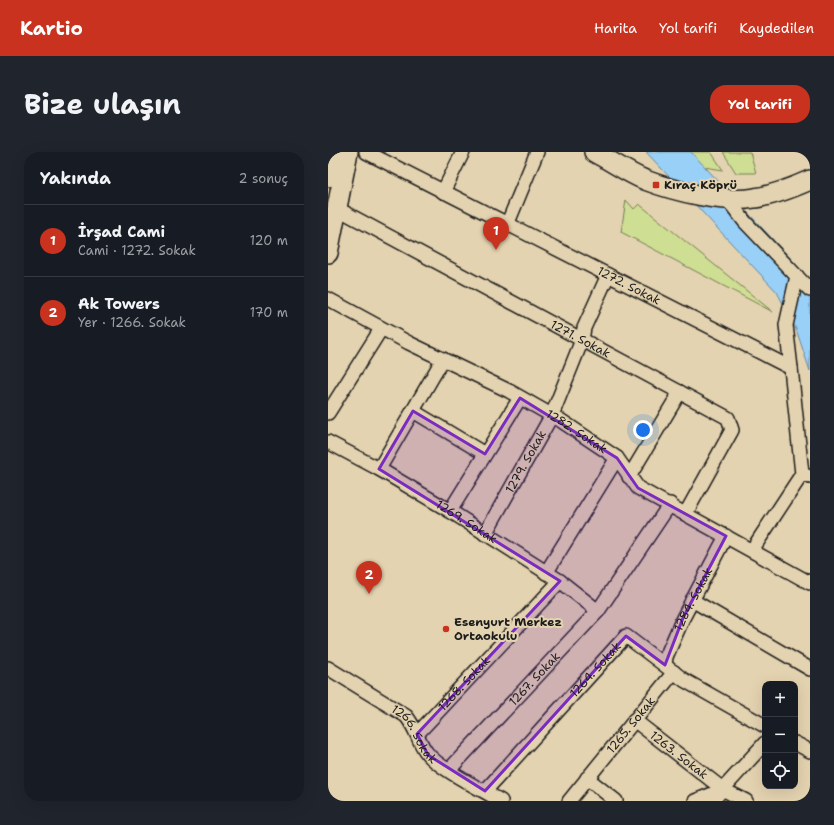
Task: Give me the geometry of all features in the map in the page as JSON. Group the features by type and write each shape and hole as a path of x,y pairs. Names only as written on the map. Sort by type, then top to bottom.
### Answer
{"main road":[{"path":"328,177 332,152"},
{"path":"328,253 338,209 348,152"},
{"path":"594,152 644,179 691,193 728,200 754,199 778,194 810,180"}],"street":[{"name":"1272. Sokak","path":"366,152 791,368"},
{"path":"443,192 463,152"},
{"path":"507,225 537,152"},
{"path":"728,200 746,222 810,290"},
{"name":"1271. Sokak","path":"338,209 728,418 732,430 686,513"},
{"name":"1279. Sokak","path":"485,534 552,416 582,340 584,328 608,275"},
{"path":"752,550 806,475 786,325 797,276"},
{"name":"1282. Sokak","path":"328,299 381,329 520,398 552,416 617,458 638,488 670,504 810,583"},
{"path":"328,413 381,329"},
{"path":"379,469 443,360"},
{"path":"629,476 680,392"},
{"path":"450,511 520,398"},
{"path":"413,411 485,454"},
{"name":"1269. Sokak","path":"328,442 379,469 450,511 560,581 598,611"},
{"path":"546,573 617,458"},
{"name":"1267. Sokak","path":"449,770 598,611 670,504"},
{"name":"1284. Sokak","path":"669,668 666,657 692,600 726,536"},
{"name":"1268. Sokak","path":"417,734 560,581"},
{"path":"692,600 810,669"},
{"name":"1264. Sokak","path":"485,791 626,636 684,680 762,724"},
{"name":"1266. Sokak","path":"328,668 406,716 412,722 428,755 449,770 501,801"},
{"name":"1265. Sokak","path":"569,801 634,720 669,668"},
{"name":"1263. Sokak","path":"634,720 724,790 746,801"},
{"path":"798,745 810,751"},
{"path":"712,801 724,790 762,746"},
{"path":"588,778 616,801"},
{"path":"695,801 724,790"}],"highlighted area":[{"path":"520,398 617,458 638,488 726,536 683,618 665,665 626,636 485,791 428,755 417,734 560,581 379,469 413,411 485,454"}],"green space":[{"path":"656,152 711,152 723,170 698,166"},
{"path":"723,152 750,152 756,173 736,173"},
{"path":"626,200 634,209 639,204 773,312 621,232"}],"water":[{"path":"646,152 691,152 794,262 810,291 810,371 796,329 777,292"}],"place":[{"name":"Kıraç Köprü","path":"656,185"},
{"name":"İrşad Cami","path":"496,250"},
{"name":"Ak Towers","path":"369,594"},
{"name":"Esenyurt Merkez Ortaokulu","path":"446,629"}]}
